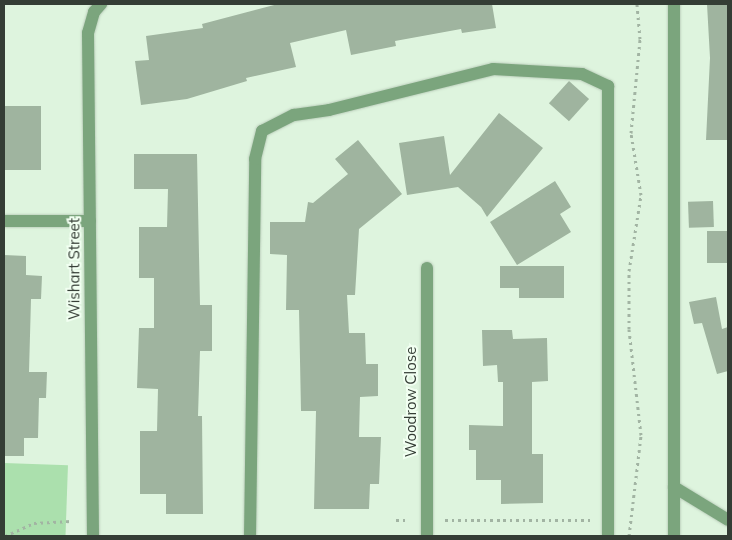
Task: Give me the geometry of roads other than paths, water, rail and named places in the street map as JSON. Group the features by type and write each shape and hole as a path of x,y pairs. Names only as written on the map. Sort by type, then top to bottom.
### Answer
{"street":[{"name":"Wishart Street","path":"93,536 88,33 94,12 101,4"},
{"path":"674,4 674,536"},
{"path":"250,536 255,160 262,131 294,115 329,110 493,68 582,74 608,86 608,536"},
{"path":"4,221 90,221"},
{"name":"Woodrow Close","path":"427,268 427,536"},
{"path":"674,487 728,520"}]}
